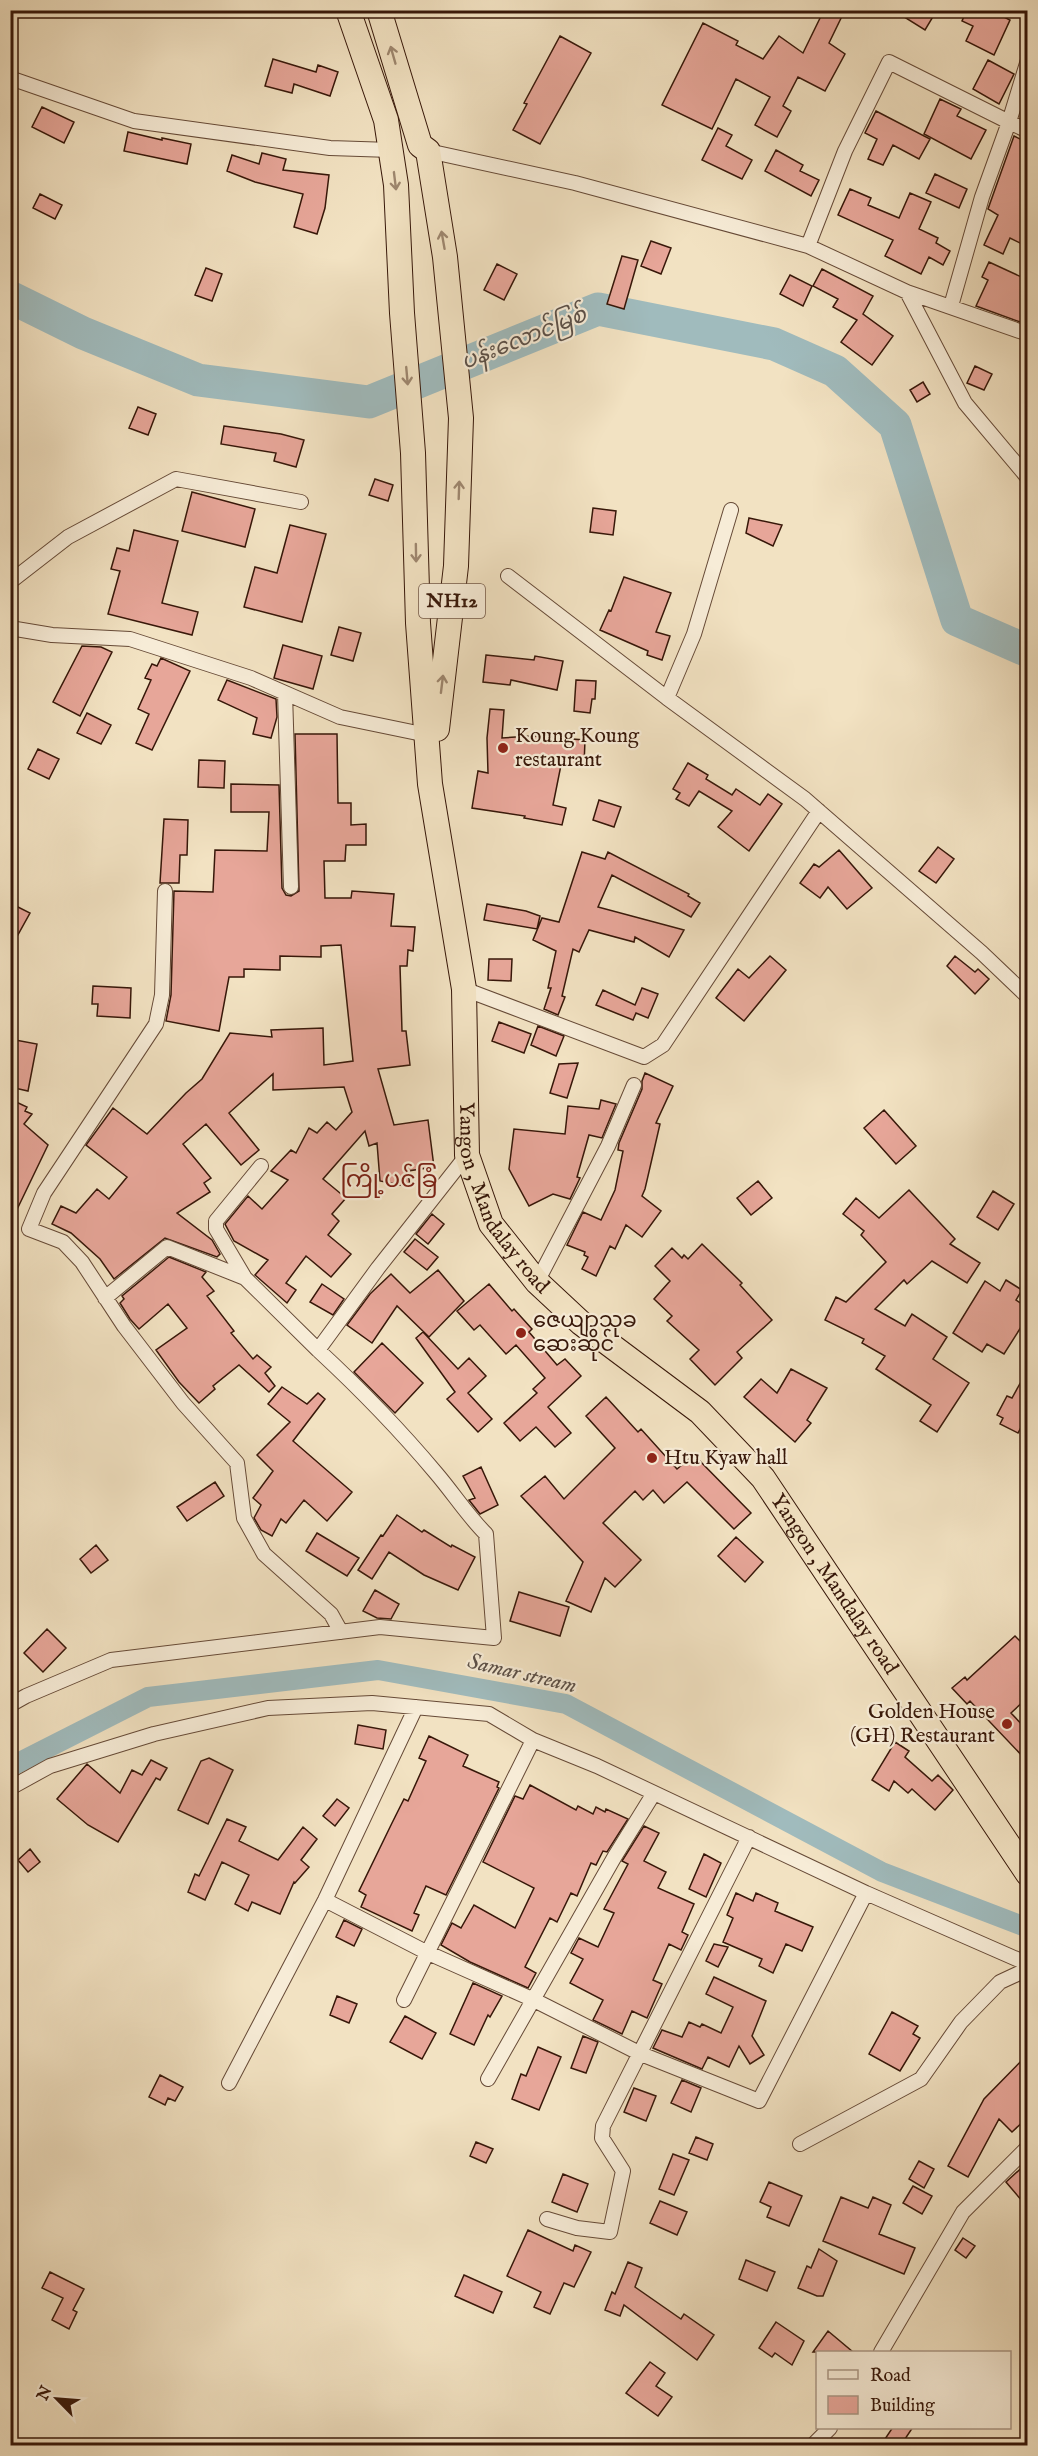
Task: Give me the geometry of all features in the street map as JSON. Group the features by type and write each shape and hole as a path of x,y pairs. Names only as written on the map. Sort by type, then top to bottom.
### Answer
{"highway":[{"name":"NH12","path":"348,10 386,120 396,185 402,318 413,453 418,623 430,784"},
{"name":"NH12","path":"379,10 420,145 428,151 450,298 461,418 456,566 430,784"},
{"name":"Yangon , Mandalay road","path":"430,784 464,989 467,1155 491,1224 537,1282 581,1323 700,1412 763,1478 1021,1859"}],"street":[{"path":"951,306 982,197 1028,60"},
{"path":"808,246 845,151 889,62 1028,130"},
{"path":"10,78 134,121 330,148 391,150"},
{"path":"428,151 575,183 808,246 907,292 1028,334"},
{"path":"907,292 964,403 1028,478"},
{"path":"10,582 68,537 176,479 300,502"},
{"path":"667,698 694,634 731,510"},
{"path":"508,576 819,811 982,953 1028,997"},
{"path":"10,628 52,635 130,639 251,678 340,717 427,735"},
{"path":"285,693 291,887"},
{"path":"464,989 644,1057 663,1045 819,811"},
{"path":"165,891 162,995 156,1024 44,1193 29,1229 63,1242 82,1262 105,1298 183,1403 237,1463 244,1518 264,1554 331,1614 340,1632"},
{"path":"537,1282 608,1146 634,1085"},
{"path":"318,1350 378,1268 467,1155"},
{"path":"10,1705 111,1660 380,1627 494,1638 486,1534 469,1517 437,1474 343,1373 244,1278 216,1229 216,1221 261,1166"},
{"path":"105,1298 167,1246 244,1278"},
{"path":"10,1788 50,1766 133,1740 268,1708 372,1703 489,1714 533,1740 654,1793 866,1893 1028,1964"},
{"path":"229,2084 325,1900 416,1707"},
{"path":"404,2000 533,1740"},
{"path":"488,2079 615,1856 654,1793"},
{"path":"547,2219 577,2228 610,2232 623,2171 602,2138 603,2126 749,1837"},
{"path":"325,1900 426,1952 534,2000 641,2054 759,2101 866,1893"},
{"path":"800,2144 921,2079 961,2022 1000,1982 1028,1969"},
{"path":"882,2351 963,2212 1028,2147"},
{"path":"812,2445 828,2429"}],"building":[{"path":"824,10 845,10 829,43 845,54 825,91 798,77 783,106 791,111 777,137 755,125 770,97 736,79 712,129 662,105 703,23 738,41 736,45 763,59 779,36 803,53"},
{"path":"893,10 937,10 925,30"},
{"path":"967,10 990,10 1010,20 994,55 966,41 973,26 962,21"},
{"path":"560,36 591,53 540,144 513,130 527,104 524,103"},
{"path":"273,59 316,72 318,65 338,72 330,96 294,84 292,93 265,86"},
{"path":"988,60 1014,74 999,104 973,89"},
{"path":"940,99 961,109 957,116 986,130 971,159 924,134"},
{"path":"42,107 74,122 64,143 32,127"},
{"path":"876,111 930,139 919,159 893,145 883,165 868,159 877,139 865,133"},
{"path":"718,128 732,135 726,146 752,160 742,179 702,160"},
{"path":"128,132 191,144 187,164 124,151"},
{"path":"1014,136 1028,143 1028,161 1023,171 1028,174 1028,247 1010,238 1003,254 984,245 998,215 988,209"},
{"path":"776,150 803,165 800,171 819,180 811,196 765,171"},
{"path":"262,153 286,159 283,170 329,175 325,208 317,234 294,227 303,194 255,182 227,171 232,155 259,164"},
{"path":"935,174 967,189 959,208 926,193"},
{"path":"850,189 871,198 868,205 899,218 910,193 931,202 919,229 938,238 936,243 950,251 943,265 929,257 921,274 885,256 893,240 838,215"},
{"path":"40,194 62,205 55,219 33,208"},
{"path":"651,241 671,248 661,274 641,266"},
{"path":"622,256 638,260 624,309 607,304"},
{"path":"989,262 1028,280 1028,293 1023,303 1028,305 1028,312 1023,323 976,306 988,280 982,277"},
{"path":"497,264 517,274 504,300 484,290"},
{"path":"206,268 222,274 212,301 195,295"},
{"path":"822,269 873,296 863,314 893,336 872,365 841,342 857,320 833,307 838,299 813,286"},
{"path":"790,275 812,286 803,306 780,294"},
{"path":"975,366 992,374 984,390 967,383"},
{"path":"923,382 930,394 917,402 910,390"},
{"path":"138,407 156,414 148,435 129,428"},
{"path":"224,426 281,434 304,440 296,467 274,461 276,453 221,444"},
{"path":"375,479 393,485 388,501 369,495"},
{"path":"192,492 255,509 245,547 182,531"},
{"path":"593,508 616,511 613,535 590,532"},
{"path":"749,518 782,525 773,546 746,533"},
{"path":"290,525 326,534 302,622 244,607 255,567 277,573"},
{"path":"134,530 178,541 162,603 198,612 192,635 108,614 120,571 111,569 117,548 129,551"},
{"path":"624,577 671,593 656,632 670,636 662,660 647,655 648,651 600,630 609,610 611,611"},
{"path":"339,627 361,633 353,661 331,655"},
{"path":"283,645 322,656 313,689 274,678"},
{"path":"82,646 101,647 112,652 80,716 53,702"},
{"path":"486,655 534,660 535,656 563,661 557,690 511,680 510,685 483,682"},
{"path":"161,658 190,671 152,750 136,743 149,714 138,709 151,680 145,678 152,664 157,666"},
{"path":"227,680 276,699 277,717 271,738 253,734 257,718 218,700"},
{"path":"576,680 596,681 595,699 592,699 590,713 574,711"},
{"path":"490,709 504,710 502,738 531,736 585,740 584,766 561,765 553,805 566,808 562,825 524,818 525,816 472,808 478,771 488,773 487,738"},
{"path":"87,713 111,725 101,744 77,733"},
{"path":"295,734 337,734 338,803 351,803 351,825 366,824 366,845 346,845 345,861 324,861 325,898 351,898 352,891 394,894 391,926 415,927 413,951 408,950 407,966 400,966 402,1031 406,1031 410,1065 378,1069 394,1125 428,1120 434,1167 408,1171 410,1187 380,1181 377,1143 369,1146 365,1131 323,1179 346,1198 332,1214 339,1221 328,1235 351,1254 331,1277 306,1256 286,1283 296,1290 287,1303 255,1275 268,1260 234,1241 225,1224 248,1196 262,1209 288,1180 271,1171 291,1150 296,1153 309,1128 317,1133 327,1122 336,1130 352,1112 344,1087 273,1090 273,1074 229,1113 259,1150 241,1165 206,1124 183,1144 211,1178 204,1183 210,1192 177,1213 212,1240 220,1254 217,1257 165,1238 114,1279 100,1259 71,1233 52,1224 61,1206 76,1213 97,1189 109,1199 127,1177 86,1145 113,1108 147,1134 202,1079 230,1033 272,1037 271,1030 323,1028 324,1065 353,1061 341,945 321,946 321,957 280,956 280,970 244,969 244,977 229,977 219,1031 166,1021 171,995 174,891 213,892 215,850 267,851 269,812 231,812 231,784 279,785 282,888 286,895 291,896 299,891"},
{"path":"38,749 59,759 49,779 28,769"},
{"path":"199,760 225,761 224,788 198,787"},
{"path":"688,763 708,775 706,779 732,795 736,789 760,805 768,794 782,804 749,851 718,827 732,811 699,791 689,806 676,799 680,793 673,789"},
{"path":"599,800 621,807 614,827 593,820"},
{"path":"164,819 188,820 187,855 180,855 179,883 160,883"},
{"path":"938,847 954,859 936,883 919,871"},
{"path":"839,850 872,888 847,909 828,887 820,898 800,883 814,864 819,867"},
{"path":"582,852 605,859 608,852 689,894 688,896 700,903 691,917 612,875 598,907 684,930 669,957 635,937 634,942 589,930 579,952 573,949 562,996 565,997 558,1015 544,1009 551,988 548,988 556,951 533,940 542,918 559,922"},
{"path":"10,903 30,913 10,949"},
{"path":"487,904 540,916 537,929 484,920"},
{"path":"770,956 786,970 744,1021 716,998 738,969 749,978"},
{"path":"955,956 975,972 978,969 989,979 975,994 947,966"},
{"path":"489,959 512,959 511,981 488,980"},
{"path":"93,986 131,988 130,1018 97,1016 98,1004 92,1004"},
{"path":"642,988 658,994 648,1018 636,1013 633,1020 596,1005 603,990 635,1005"},
{"path":"499,1022 531,1034 524,1053 492,1041"},
{"path":"538,1026 564,1036 556,1056 531,1045"},
{"path":"10,1039 37,1044 28,1091 10,1087"},
{"path":"578,1063 567,1098 550,1093 559,1064"},
{"path":"645,1073 673,1086 656,1123 660,1124 642,1196 661,1211 642,1237 626,1225 615,1249 610,1246 596,1276 582,1269 588,1257 584,1255 585,1252 567,1245 583,1212 601,1220 615,1190 623,1151 618,1150 619,1143 642,1089"},
{"path":"601,1100 616,1104 602,1138 589,1135 577,1177 580,1178 570,1199 553,1194 529,1206 509,1169 514,1129 565,1134 568,1106 599,1109"},
{"path":"14,1101 27,1107 25,1111 32,1114 24,1124 48,1145 10,1224 10,1105"},
{"path":"884,1110 916,1146 896,1164 864,1128"},
{"path":"758,1181 772,1198 751,1215 737,1198"},
{"path":"909,1190 955,1239 950,1244 980,1263 967,1283 932,1261 907,1284 904,1280 875,1309 905,1326 912,1314 947,1337 933,1359 969,1383 937,1432 920,1421 931,1405 876,1369 885,1356 862,1343 864,1339 825,1320 836,1297 846,1302 886,1262 861,1235 864,1231 843,1214 856,1198 879,1218"},
{"path":"993,1191 1014,1204 998,1230 977,1217"},
{"path":"432,1214 444,1224 428,1244 416,1234"},
{"path":"415,1239 438,1257 427,1270 404,1252"},
{"path":"702,1244 742,1283 740,1285 772,1320 737,1352 742,1358 715,1385 690,1359 699,1350 667,1321 672,1316 654,1299 670,1281 655,1266 672,1248 682,1258 684,1255 688,1259"},
{"path":"169,1257 206,1272 202,1277 214,1291 207,1296 234,1331 231,1333 253,1359 257,1355 271,1367 265,1373 275,1386 269,1392 239,1365 213,1386 215,1389 199,1403 179,1382 156,1350 187,1328 168,1304 139,1329 130,1319 120,1303 124,1299 122,1296"},
{"path":"438,1270 464,1301 429,1337 397,1306 372,1343 347,1325 370,1294 391,1274 410,1293"},
{"path":"1006,1280 1022,1290 1016,1300 1028,1308 1028,1316 1004,1354 987,1344 982,1352 953,1333 985,1281 1000,1291"},
{"path":"322,1284 344,1299 333,1315 310,1302"},
{"path":"489,1284 512,1311 514,1309 532,1329 529,1332 557,1365 565,1359 581,1376 548,1407 571,1433 555,1447 536,1427 520,1441 504,1423 537,1393 533,1389 545,1378 516,1345 506,1354 480,1325 474,1330 457,1311"},
{"path":"423,1332 458,1369 469,1358 486,1376 468,1393 492,1419 478,1432 447,1399 455,1392 416,1338"},
{"path":"382,1343 423,1383 395,1413 354,1372"},
{"path":"791,1369 827,1388 807,1420 811,1423 795,1442 744,1397 761,1379 777,1393"},
{"path":"1028,1369 1028,1414 1018,1433 1000,1424 1003,1418 997,1415 1007,1396 1012,1398"},
{"path":"282,1387 307,1404 318,1393 325,1399 293,1441 352,1492 327,1521 304,1500 286,1523 281,1519 272,1536 261,1530 254,1518 261,1505 253,1498 273,1471 257,1455 290,1422 268,1404"},
{"path":"606,1397 638,1432 641,1429 677,1469 694,1455 751,1513 734,1529 687,1482 664,1503 653,1490 643,1500 635,1491 603,1523 641,1560 615,1587 605,1578 591,1612 566,1601 583,1562 521,1496 545,1476 564,1499 615,1448 586,1416"},
{"path":"481,1467 498,1505 480,1514 469,1500 475,1498 463,1476"},
{"path":"215,1482 224,1496 187,1521 177,1507"},
{"path":"397,1515 422,1532 424,1530 451,1547 452,1545 475,1557 458,1590 424,1575 389,1552 372,1579 358,1570"},
{"path":"317,1533 359,1558 347,1576 306,1551"},
{"path":"736,1537 763,1562 745,1582 718,1556"},
{"path":"96,1545 108,1560 91,1573 80,1559"},
{"path":"375,1590 399,1604 391,1619 377,1618 363,1611"},
{"path":"519,1592 569,1607 560,1636 510,1621"},
{"path":"47,1629 66,1648 43,1672 24,1653"},
{"path":"1015,1636 1028,1649 1028,1697 1011,1713 1028,1731 1028,1762 970,1701 967,1704 952,1688 965,1677 967,1680"},
{"path":"358,1725 386,1730 383,1749 355,1744"},
{"path":"429,1736 468,1755 463,1766 499,1782 497,1787 499,1788 446,1895 426,1886 414,1913 419,1915 412,1931 361,1907 366,1895 359,1891 404,1799 408,1801 426,1761 419,1758"},
{"path":"895,1742 909,1751 905,1757 932,1781 938,1775 953,1790 935,1810 912,1789 908,1793 894,1781 889,1791 872,1780"},
{"path":"209,1758 233,1770 208,1824 178,1810 201,1761"},
{"path":"151,1760 167,1768 160,1780 156,1778 118,1842 88,1825 57,1799 87,1764 120,1793 132,1770 142,1775"},
{"path":"530,1785 576,1810 578,1806 593,1814 596,1807 628,1819 607,1852 603,1851 596,1865 591,1863 577,1896 571,1893 557,1922 550,1918 525,1967 536,1973 528,1988 470,1962 441,1945 452,1923 461,1928 474,1905 515,1928 534,1888 483,1862 515,1796 523,1799"},
{"path":"337,1799 349,1808 335,1826 323,1816"},
{"path":"227,1819 246,1827 239,1841 278,1860 303,1827 317,1839 301,1860 309,1867 294,1882 280,1914 252,1902 248,1911 235,1904 249,1875 222,1862 205,1900 188,1892 195,1874 199,1876"},
{"path":"644,1826 659,1833 644,1861 666,1872 658,1888 694,1904 682,1932 688,1935 681,1950 669,1944 653,1980 662,1984 647,2018 632,2011 622,2034 593,2020 603,2000 570,1983 583,1959 571,1953 579,1938 598,1947 614,1913 604,1909 628,1864 622,1861"},
{"path":"30,1849 40,1862 28,1872 18,1860"},
{"path":"704,1854 721,1863 706,1897 689,1889"},
{"path":"736,1893 753,1901 756,1893 778,1903 775,1911 813,1927 802,1951 786,1944 773,1973 759,1966 762,1959 723,1942 733,1918 727,1915"},
{"path":"344,1920 362,1929 354,1946 336,1937"},
{"path":"714,1944 728,1947 718,1967 706,1961"},
{"path":"714,1977 766,2001 752,2036 764,2055 750,2064 739,2046 729,2067 708,2057 702,2069 653,2048 662,2030 682,2037 689,2022 700,2027 702,2024 721,2033 733,2007 706,1994"},
{"path":"473,1983 502,1996 490,2017 488,2015 474,2045 450,2034"},
{"path":"337,1996 357,2004 349,2023 330,2015"},
{"path":"892,2012 918,2026 913,2034 920,2038 900,2071 869,2054"},
{"path":"405,2016 436,2033 422,2059 390,2042"},
{"path":"583,2036 598,2042 586,2073 571,2068"},
{"path":"538,2047 561,2057 539,2110 512,2099 521,2074 526,2076"},
{"path":"1028,2054 1028,2117 1012,2132 999,2119 968,2177 948,2166 984,2099"},
{"path":"160,2075 183,2087 175,2101 168,2098 165,2105 149,2097"},
{"path":"682,2080 701,2088 691,2112 671,2103"},
{"path":"634,2088 656,2096 646,2121 624,2112"},
{"path":"696,2137 713,2144 707,2160 689,2153"},
{"path":"476,2142 493,2149 486,2163 470,2156"},
{"path":"673,2154 689,2160 674,2195 659,2189"},
{"path":"919,2161 934,2169 924,2188 909,2179"},
{"path":"1028,2162 1028,2208 1006,2182"},
{"path":"563,2174 588,2184 577,2212 552,2202"},
{"path":"769,2182 802,2196 789,2226 767,2217 771,2207 760,2202"},
{"path":"913,2186 932,2196 922,2214 903,2203"},
{"path":"841,2197 868,2208 873,2197 891,2205 879,2234 915,2248 904,2274 823,2241"},
{"path":"660,2201 687,2212 677,2235 650,2223"},
{"path":"528,2230 573,2251 575,2245 591,2252 574,2287 564,2283 550,2314 534,2307 541,2292 507,2276"},
{"path":"963,2238 975,2246 966,2258 955,2250"},
{"path":"819,2249 837,2261 823,2296 817,2296 798,2288 807,2266 811,2268"},
{"path":"746,2260 775,2272 767,2291 739,2279"},
{"path":"628,2262 642,2268 635,2287 681,2319 684,2314 714,2335 697,2360 624,2305 620,2316 605,2310 612,2292 615,2294"},
{"path":"50,2272 84,2289 73,2310 77,2312 69,2329 52,2320 63,2298 42,2288"},
{"path":"464,2275 502,2292 493,2313 455,2296"},
{"path":"776,2322 804,2341 792,2365 775,2353 772,2357 759,2348"},
{"path":"828,2331 852,2351 816,2351 813,2352"},
{"path":"650,2362 665,2373 656,2386 672,2397 658,2416 626,2393"},
{"path":"892,2429 912,2429 901,2445 881,2445"}],"waterway":[{"name":"ပန်းလောင်မြစ်","path":"10,297 83,333 198,380 369,402 598,309 774,344 835,371 895,425 957,620 1028,651"},
{"name":"Samar stream","path":"10,1767 148,1697 378,1670 566,1704 882,1872 1028,1928"}],"place":[{"name":"Koung Koung restaurant","path":"503,748"},
{"name":"ဇေယျာသုခ ဆေးဆိုင်","path":"521,1333"},
{"name":"Htu Kyaw hall","path":"652,1458"},
{"name":"Golden House (GH) Restaurant","path":"1007,1724"}],"district":[{"name":"ကြို့ပင်ခြံ","path":"389,1180"}]}
